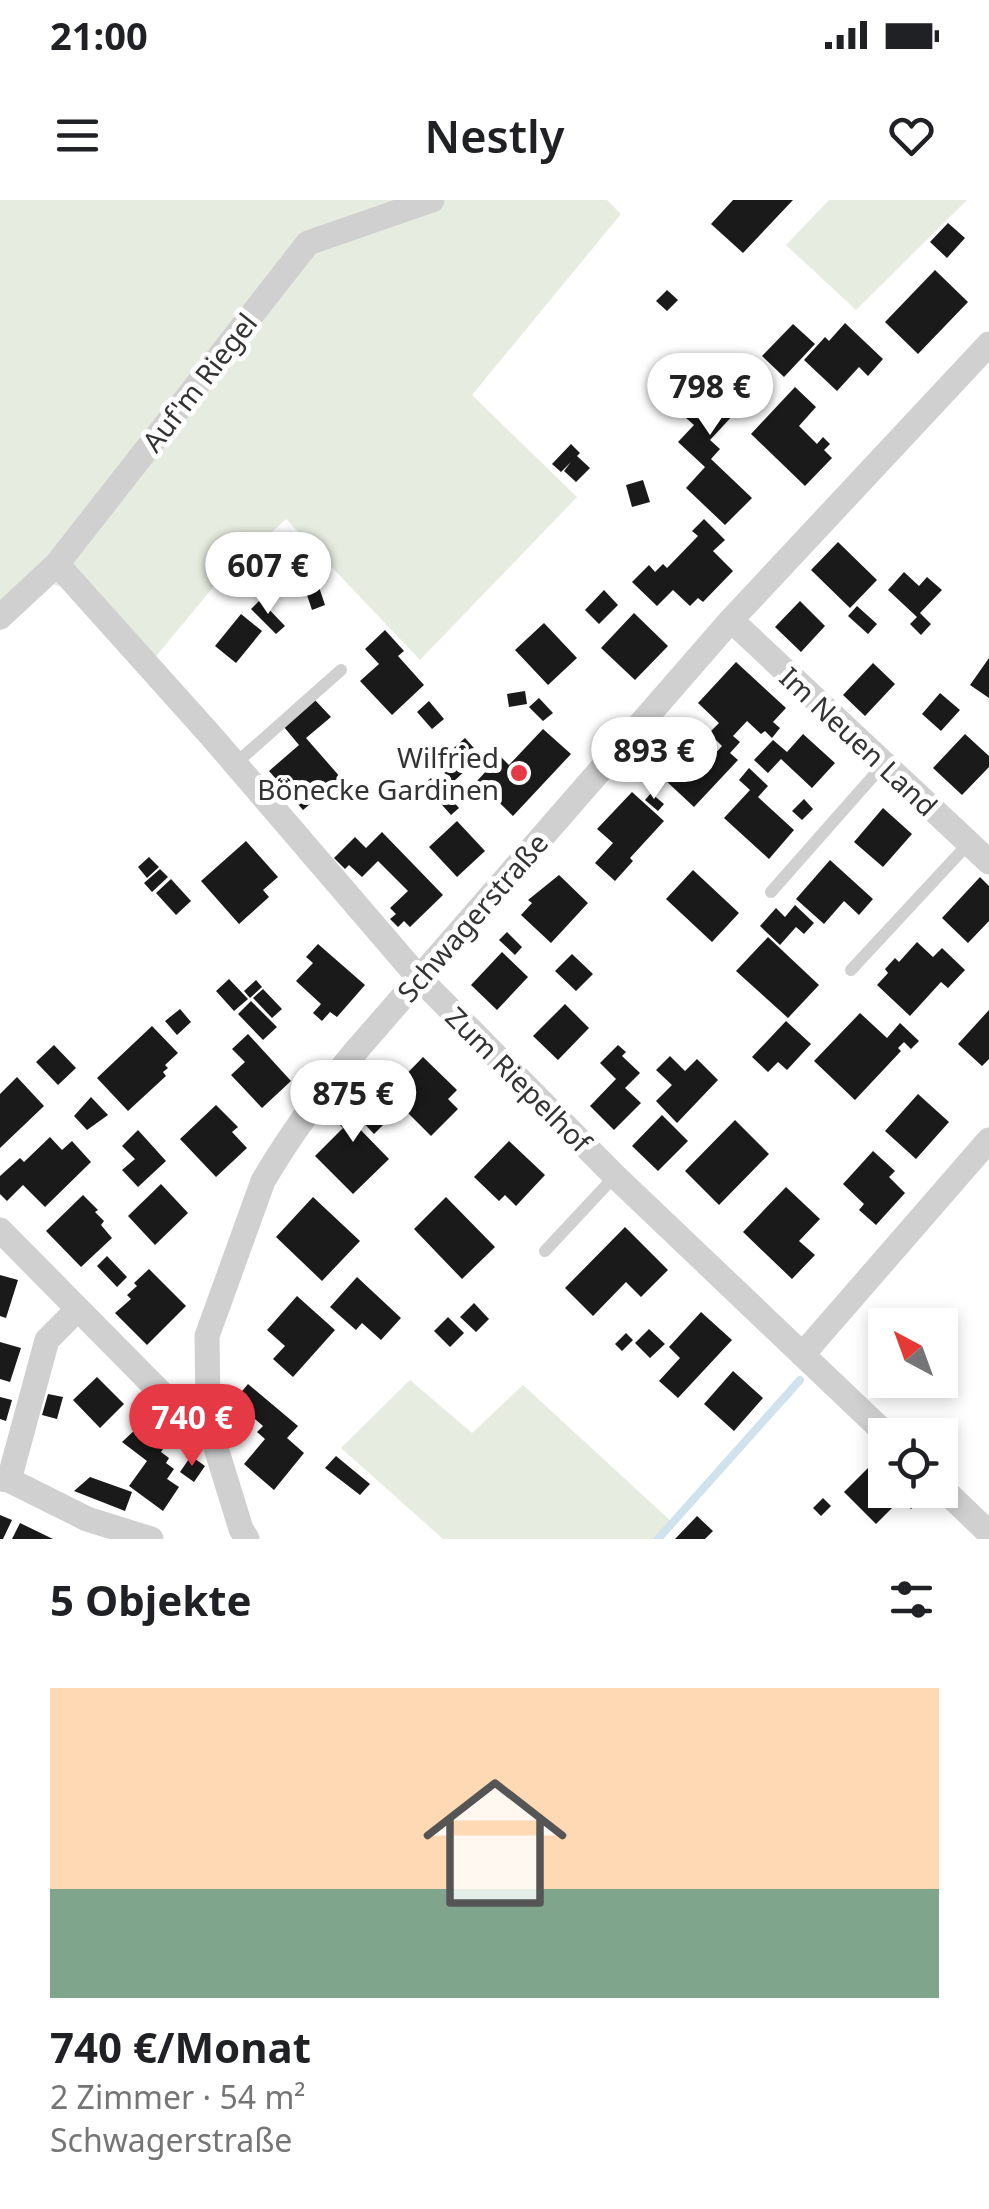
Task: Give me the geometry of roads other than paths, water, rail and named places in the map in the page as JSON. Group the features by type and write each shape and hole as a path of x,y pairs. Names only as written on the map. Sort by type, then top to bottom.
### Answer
{"street":[{"name":"Auf'm Riegel","path":"0,617 57,564 308,243 432,200"},
{"name":"Schwagerstraße","path":"247,1539 216,1448 208,1409 207,1336 262,1181 311,1105 419,978 730,620 989,344"},
{"name":"Zum Riepelhof","path":"57,564 236,764 419,978 614,1176 869,1418"},
{"name":"Im Neuen Land","path":"730,620 989,862"},
{"path":"803,1354 989,1140"},
{"path":"0,1230 172,1404 188,1411 208,1409"},
{"path":"78,1310 47,1340 5,1479 87,1518 151,1539"},
{"path":"958,1503 989,1533"}],"lane":[{"path":"236,764 341,670"},
{"path":"770,892 883,765"},
{"path":"851,970 969,843"},
{"path":"544,1251 614,1176"}],"waterway":[{"path":"658,1539 800,1380"}],"place":[{"name":"Wilfried Bönecke Gardinen","path":"519,773"}]}
